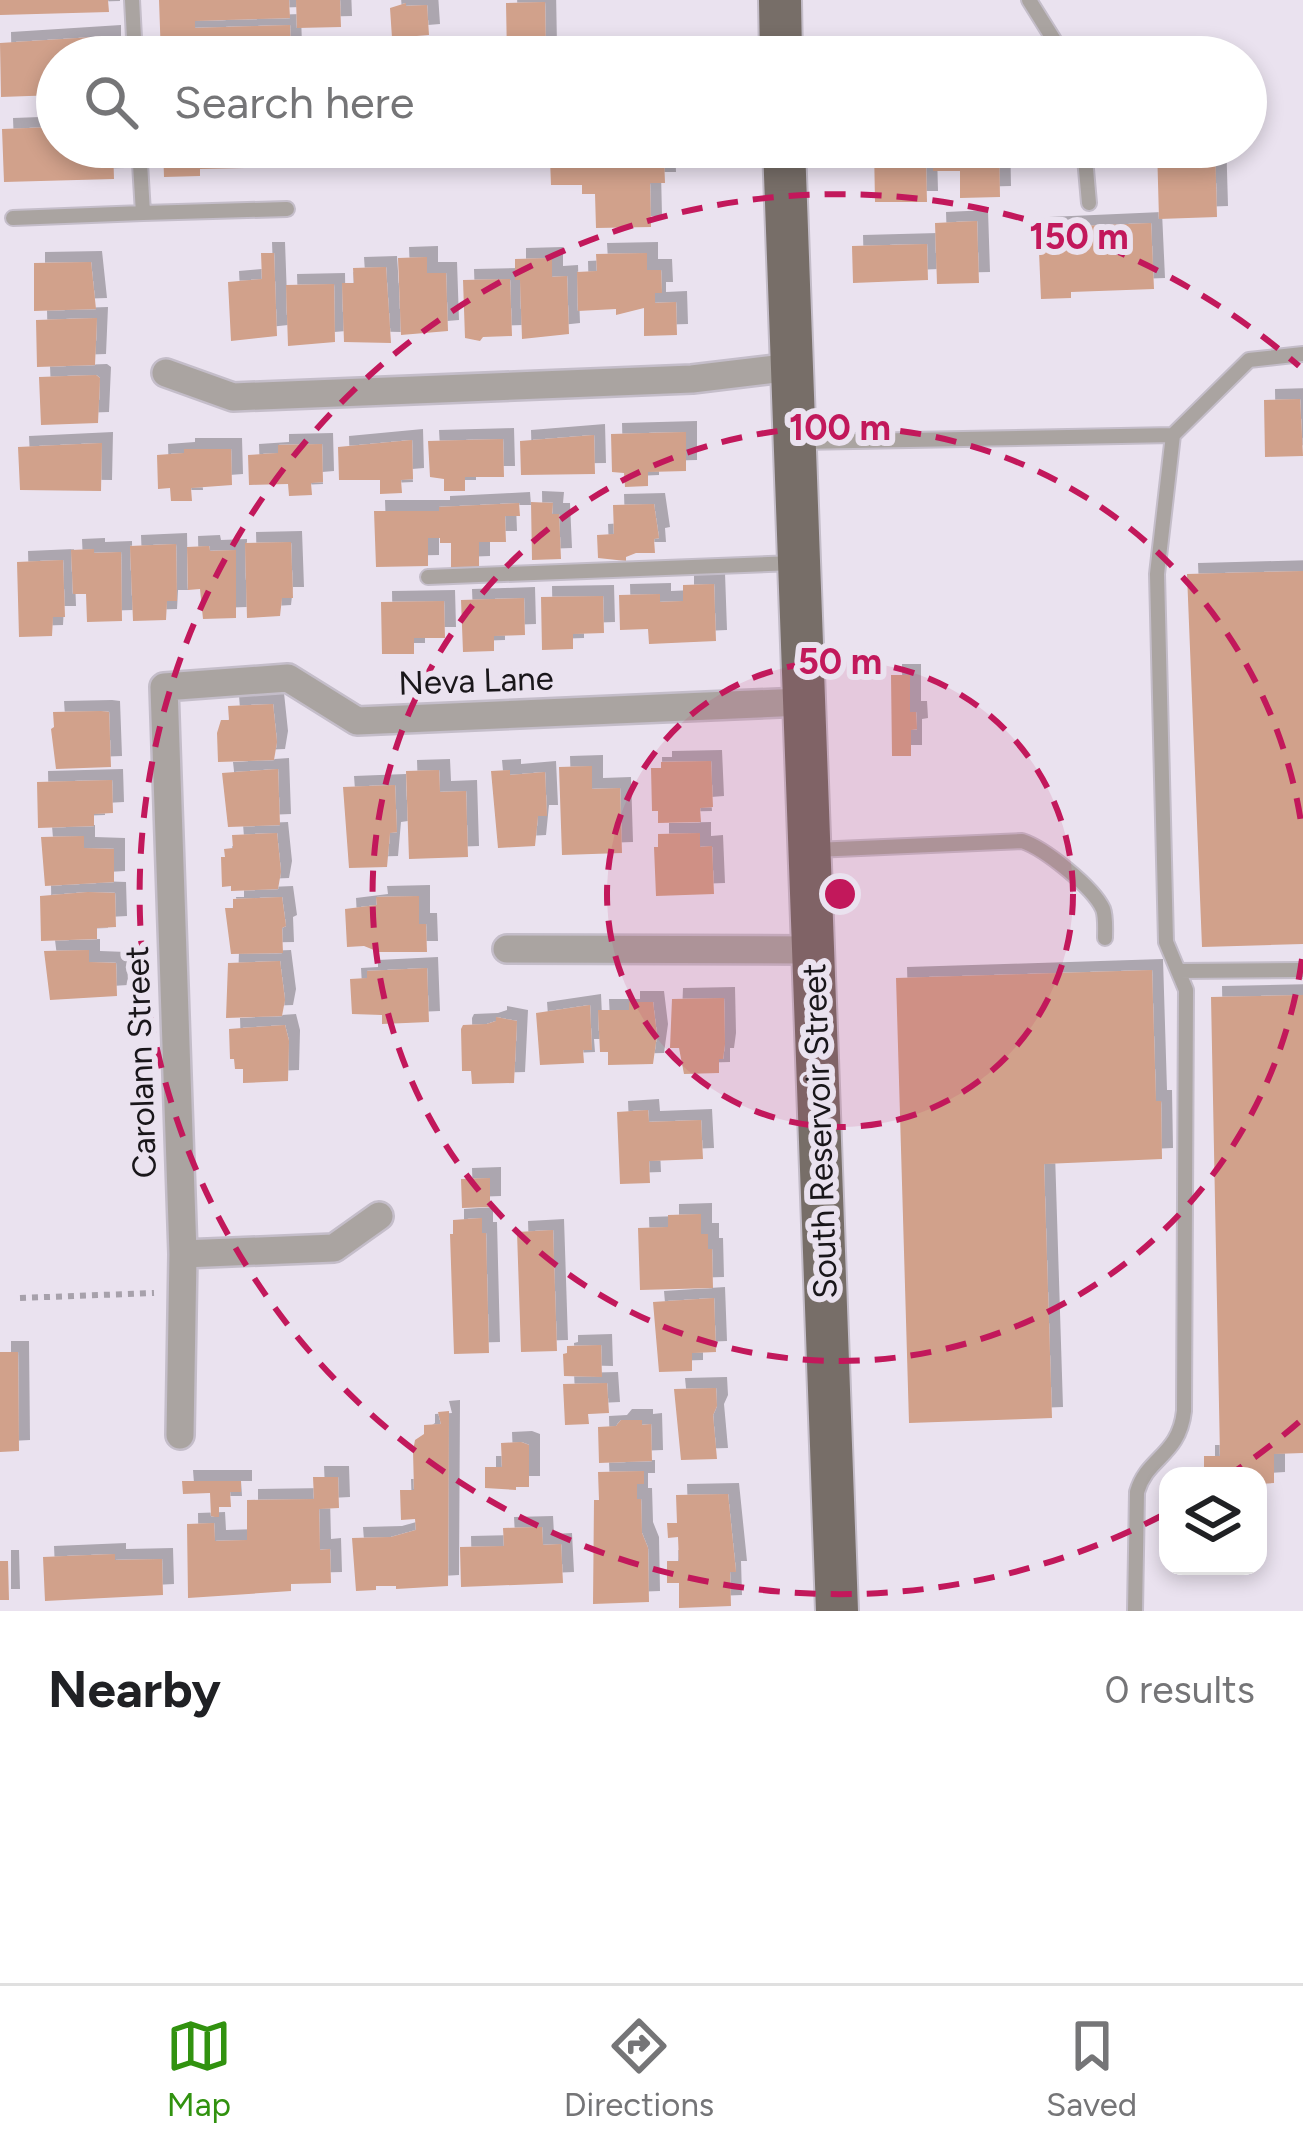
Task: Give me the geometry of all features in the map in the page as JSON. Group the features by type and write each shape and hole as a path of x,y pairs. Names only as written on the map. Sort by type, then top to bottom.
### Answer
{"main road":[{"path":"779,0 780,36"},
{"name":"South Reservoir Street","path":"785,168 837,1611"}],"street":[{"path":"166,373 233,397 692,379 792,368"},
{"name":"Neva Lane","path":"164,686 288,678 357,721 802,702"},
{"name":"Carolann Street","path":"164,686 183,1254 180,1435"},
{"path":"507,949 812,950"},
{"path":"183,1254 334,1248 379,1216"}],"lane":[{"path":"132,0 134,36"},
{"path":"1028,0 1051,36"},
{"path":"141,168 143,213"},
{"path":"1086,168 1089,203"},
{"path":"13,218 287,209"},
{"path":"1135,1611 1136,1492 1140,1480 1181,1433 1184,1411 1186,990 1166,942 1157,574 1173,435 1249,360 1303,354"},
{"path":"794,442 1173,435"},
{"path":"428,577 798,563"},
{"path":"808,850 1022,841 1042,848 1094,897 1104,910 1105,938"},
{"path":"1178,971 1303,970"}],"path":[{"path":"20,1298 159,1292 182,1283"}],"building":[{"path":"0,0 108,0 109,12 0,15"},
{"path":"159,0 289,0 290,18 195,21 195,28 290,25 290,36 160,36"},
{"path":"296,0 340,0 341,27 297,28"},
{"path":"545,2 546,36 507,36 506,3"},
{"path":"406,3 427,5 429,35 392,36 390,8"},
{"path":"36,41 36,96 1,97 0,43"},
{"path":"36,128 36,168 114,168 114,179 4,182 2,129"},
{"path":"164,168 247,168 200,169 200,176 164,177"},
{"path":"550,168 664,168 665,183 650,183 651,227 596,228 595,194 582,194 582,185 551,185"},
{"path":"874,168 926,168 927,202 875,202"},
{"path":"999,168 1000,197 960,198 960,171 933,171"},
{"path":"1158,168 1216,168 1217,217 1159,219"},
{"path":"977,221 979,283 937,284 935,223"},
{"path":"1151,223 1154,289 1071,292 1071,298 1041,299 1038,228"},
{"path":"927,244 928,280 853,283 852,246"},
{"path":"261,253 274,253 277,336 231,341 228,282 262,279"},
{"path":"647,253 647,270 661,270 662,293 655,293 655,303 676,302 677,335 644,336 644,308 616,315 616,309 578,311 577,272 597,271 596,254"},
{"path":"427,257 427,273 446,273 448,331 401,335 398,258"},
{"path":"552,258 552,277 567,276 569,334 522,339 515,259"},
{"path":"91,262 96,309 34,311 34,263"},
{"path":"386,267 391,343 344,342 342,283 354,283 353,268"},
{"path":"510,279 512,336 480,341 465,338 463,280"},
{"path":"334,284 335,342 288,346 286,285"},
{"path":"97,318 95,365 37,367 36,320"},
{"path":"39,377 100,378 98,423 41,425"},
{"path":"1300,399 1303,456 1265,457 1264,400"},
{"path":"686,432 686,471 648,472 648,486 625,487 624,473 612,472 611,434"},
{"path":"594,435 595,474 521,475 520,441"},
{"path":"503,439 504,477 465,477 465,491 444,491 444,479 430,477 428,441"},
{"path":"412,440 413,479 401,480 402,493 380,494 380,480 339,480 338,447"},
{"path":"102,443 101,491 20,490 18,447"},
{"path":"322,444 323,482 311,483 312,495 289,496 288,484 249,485 248,455 278,453 278,445"},
{"path":"184,449 231,449 232,485 191,488 192,501 171,501 170,488 158,489 157,455 184,453"},
{"path":"531,502 553,503 552,514 559,514 561,559 532,560"},
{"path":"519,503 520,516 505,516 506,542 479,542 479,567 451,568 451,543 428,538 428,566 376,567 374,511"},
{"path":"654,504 659,538 654,539 655,553 636,553 626,561 598,558 597,535 614,534 613,505"},
{"path":"291,542 293,598 282,598 280,616 247,618 245,543"},
{"path":"176,544 177,601 167,601 166,620 133,621 130,546"},
{"path":"209,546 210,551 236,550 236,618 203,619 200,589 188,590 187,547"},
{"path":"94,549 94,553 121,552 122,621 87,622 86,594 73,594 71,550"},
{"path":"63,560 65,617 53,617 52,636 19,637 17,562"},
{"path":"1303,571 1303,944 1202,947 1187,574"},
{"path":"714,584 716,641 649,644 648,629 620,630 619,595 660,594 660,602 683,601 683,585"},
{"path":"603,596 604,633 573,634 573,649 542,650 541,597"},
{"path":"524,598 525,635 494,636 494,651 463,652 461,600"},
{"path":"444,601 445,638 414,638 414,654 382,654 381,602"},
{"path":"891,675 910,675 910,712 916,712 917,729 911,730 911,756 892,756"},
{"path":"273,704 274,760 218,762 217,733 221,720 229,720 228,706"},
{"path":"53,712 109,712 111,767 56,769"},
{"path":"711,761 713,807 700,808 701,822 658,823 658,811 652,811 651,768 661,768 661,762"},
{"path":"592,766 592,789 620,788 622,853 562,855 559,767"},
{"path":"278,769 280,825 228,827 222,773"},
{"path":"439,770 440,792 466,791 468,857 409,859 406,771"},
{"path":"510,770 510,775 545,772 547,816 538,816 535,846 498,848 491,771"},
{"path":"112,780 113,813 94,814 94,826 38,828 37,782"},
{"path":"395,785 397,832 390,833 387,867 349,868 343,787"},
{"path":"277,833 278,889 231,891 231,886 222,887 221,857 225,857 224,849 233,848 232,835"},
{"path":"700,833 700,847 712,846 714,894 656,896 658,834"},
{"path":"84,836 84,848 114,849 114,882 45,886 41,837"},
{"path":"115,893 116,927 97,928 97,939 41,941 40,896"},
{"path":"419,896 419,924 426,924 427,952 347,947 345,909 377,905 376,897"},
{"path":"282,897 283,953 231,954 225,908 233,908 233,899"},
{"path":"89,950 89,962 116,963 117,996 50,1000 44,951"},
{"path":"280,961 282,1016 226,1018 228,963"},
{"path":"427,968 429,1022 382,1024 382,1015 352,1014 350,979 367,978 367,971"},
{"path":"1152,970 1162,1159 1044,1164 1052,1418 909,1423 896,978"},
{"path":"1303,995 1303,1453 1274,1454 1274,1483 1267,1483 1267,1467 1204,1467 1204,1456 1220,1456 1211,997"},
{"path":"724,998 725,1044 719,1073 684,1074 679,1048 670,1048 672,999"},
{"path":"629,1002 653,1002 657,1035 653,1064 608,1065 608,1052 600,1052 598,1010 629,1010"},
{"path":"590,1005 592,1050 583,1050 584,1063 540,1065 536,1013"},
{"path":"496,1017 517,1021 514,1083 472,1084 471,1071 462,1071 461,1029 496,1021"},
{"path":"285,1025 288,1081 243,1083 243,1069 235,1069 230,1059 229,1029"},
{"path":"648,1110 649,1122 701,1120 703,1159 649,1161 650,1183 620,1184 617,1112"},
{"path":"490,1178 490,1207 462,1208 461,1179"},
{"path":"701,1214 701,1234 708,1234 708,1249 712,1249 713,1288 640,1290 638,1228 668,1227 668,1215"},
{"path":"482,1218 489,1353 454,1354 450,1234 453,1220"},
{"path":"553,1230 557,1351 521,1352 517,1232"},
{"path":"714,1298 716,1352 692,1353 692,1371 659,1372 653,1302"},
{"path":"601,1345 602,1377 564,1376 567,1346"},
{"path":"0,1352 18,1352 19,1451 0,1452"},
{"path":"607,1383 609,1413 588,1414 589,1424 565,1425 563,1384"},
{"path":"716,1388 717,1459 681,1460 674,1389"},
{"path":"449,1411 448,1586 376,1586 376,1590 356,1591 352,1538 391,1537 416,1530 415,1519 401,1520 400,1490 414,1490 413,1451 424,1425 441,1424 438,1412"},
{"path":"621,1420 651,1424 652,1461 599,1463 598,1427 616,1426"},
{"path":"501,1443 529,1445 529,1487 485,1488 485,1467 502,1467"},
{"path":"644,1471 644,1484 637,1484 637,1499 641,1499 642,1533 648,1548 649,1602 593,1604 598,1472"},
{"path":"313,1477 338,1477 339,1508 319,1509 320,1550 330,1549 331,1583 291,1584 291,1591 188,1598 187,1524 214,1523 215,1541 247,1540 247,1500 314,1499"},
{"path":"182,1481 241,1481 241,1492 230,1492 231,1507 219,1507 219,1517 215,1517 211,1516 210,1493 183,1494"},
{"path":"728,1494 736,1572 730,1572 731,1606 679,1608 679,1583 667,1583 667,1561 679,1561 678,1537 668,1538 667,1523 677,1523 676,1495"},
{"path":"542,1527 543,1545 561,1544 563,1583 461,1587 460,1547 504,1546 503,1528"},
{"path":"115,1554 115,1560 162,1559 163,1595 45,1601 43,1557"},
{"path":"0,1561 8,1561 9,1600 0,1600"}]}
